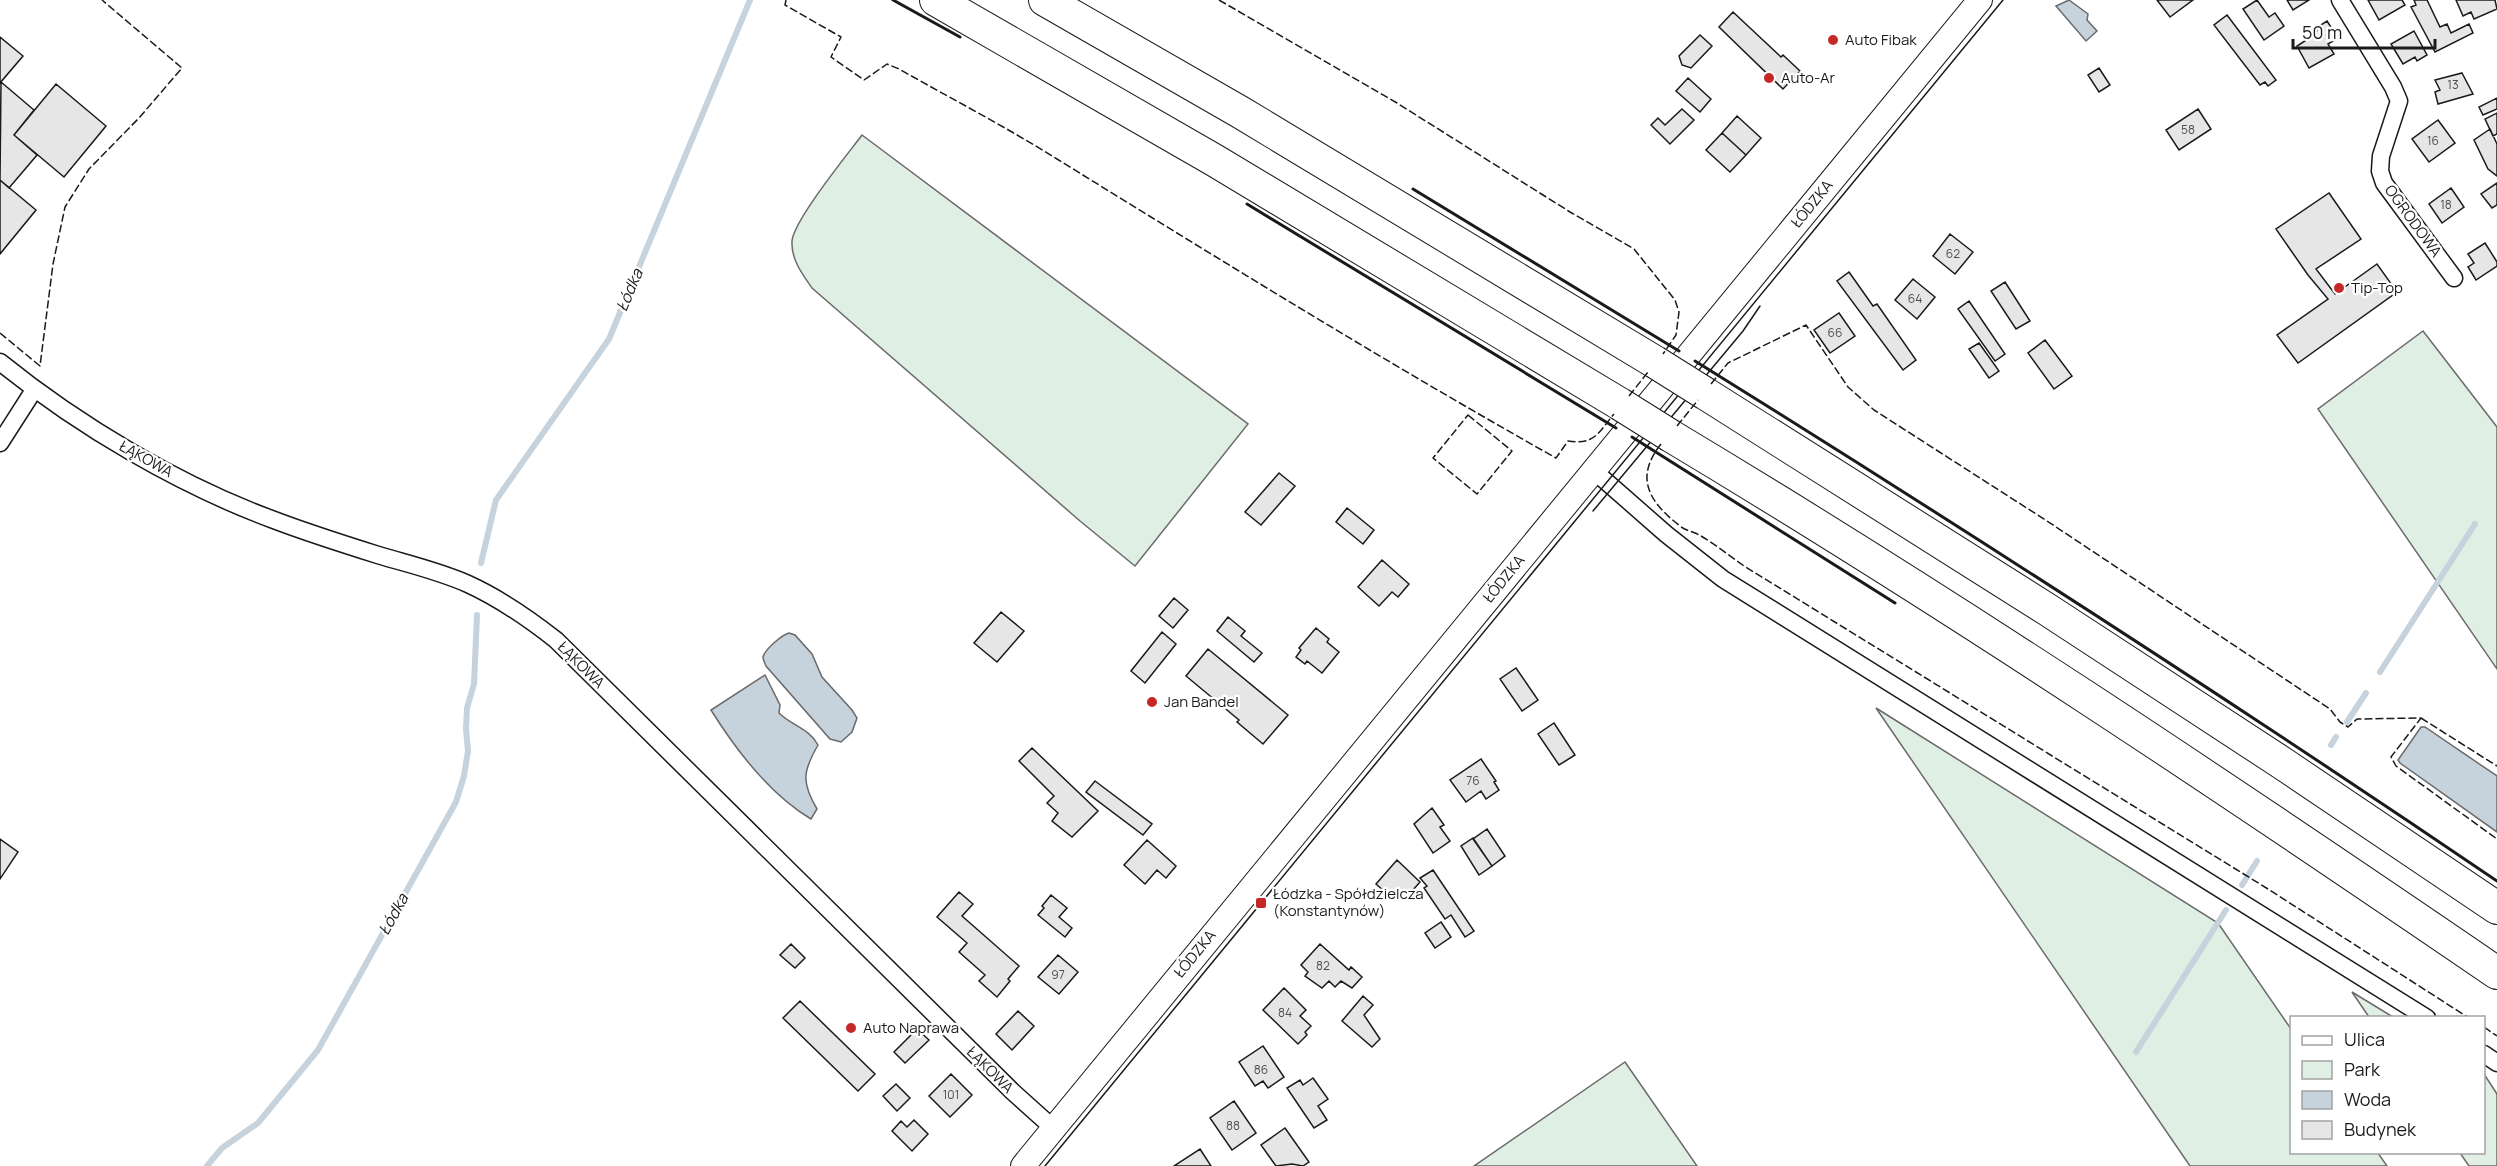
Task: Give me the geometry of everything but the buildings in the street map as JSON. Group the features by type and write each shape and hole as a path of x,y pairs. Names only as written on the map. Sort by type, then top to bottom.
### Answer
{"highway":[{"path":"936,0 1214,160 1776,499 2136,731 2497,974"},
{"path":"1045,0 1240,112 1655,362 2058,616 2497,908"}],"main road":[{"name":"ŁÓDZKA","path":"1025,1164 1980,0"}],"street":[{"name":"OGRODOWA","path":"2340,0 2393,87 2399,101 2381,156 2380,171 2384,183 2454,278"},
{"name":"ŁĄKOWA","path":"0,362 33,390 96,431 210,493 272,520 342,544 444,574 494,597 522,614 556,640 1004,1084 1053,1128"},
{"path":"0,443 33,390"},
{"path":"1593,470 1666,534 1723,579 2425,1016"}],"green space":[{"path":"862,135 1248,424 1135,566 812,288 798,266 792,248 795,231 822,188"},
{"path":"2423,331 2497,427 2497,669 2318,409"},
{"path":"1876,708 2218,923 2290,1028 2290,1154 2379,1154 2387,1166 2190,1166"},
{"path":"2352,992 2391,1016 2368,1016"},
{"path":"1625,1062 1697,1166 1474,1166"},
{"path":"2485,1076 2497,1094 2497,1166 2469,1166 2461,1154 2485,1154"}],"water":[{"path":"2069,0 2088,14 2087,20 2097,31 2086,41 2056,6"},
{"path":"789,633 795,635 812,654 822,677 857,718 852,732 841,742 830,739 766,666 764,654 782,636"},
{"path":"765,675 780,705 779,713 810,735 818,745 809,762 806,777 808,791 817,809 811,819 767,784 731,740 711,710"},
{"path":"2421,727 2425,727 2497,776 2497,832 2400,763 2398,760"}],"waterway":[{"name":"Łódka","path":"481,563 496,500 609,339 750,0"},
{"path":"2380,672 2475,524"},
{"name":"Łódka","path":"207,1166 222,1148 258,1123 318,1050 456,802 464,776 468,751 467,708 474,684 477,615"},
{"path":"2347,722 2366,693"},
{"path":"2331,745 2336,737"},
{"path":"2242,885 2257,861"},
{"path":"2136,1052 2226,910"}],"tram line":[{"path":"1045,1166 2003,0"},
{"path":"1593,511 1743,331 1760,306"}],"fence":[{"path":"0,333 40,366 53,264 65,207 89,169 139,118 182,68 102,0"},
{"path":"786,0 785,5 841,37 831,57 864,80 887,64 899,69 1038,147 1367,349 1556,458 1568,441 1577,442 1590,439 1600,432 1614,414"},
{"path":"1219,0 1397,103 1570,212 1634,249 1675,300 1679,312 1676,335 1663,354"},
{"path":"1711,384 1728,363 1806,325 1848,387 1874,410 2047,521 2330,709 2340,722 2348,727 2357,719 2421,718 2391,757 2396,766 2497,839"},
{"path":"1629,396 1648,372"},
{"path":"1677,426 1698,400"},
{"path":"1468,415 1512,451 1477,494 1433,458 1468,415"},
{"path":"1661,444 1648,468 1649,489 1660,508 1682,528 1701,536 1744,566 2268,889 2466,1016"},
{"path":"2421,718 2497,766"},
{"path":"2485,1028 2497,1036"}],"wall":[{"path":"893,0 960,37"},
{"path":"1413,189 1679,351"},
{"path":"1247,204 1616,428"},
{"path":"1695,361 2098,617 2497,881"},
{"path":"1632,437 1895,603"}],"place":[{"name":"Auto Fibak","path":"1833,40"},
{"name":"Auto-Ar","path":"1769,78"},
{"name":"Tip-Top","path":"2339,288"},
{"name":"Jan Bandel","path":"1152,702"},
{"name":"Łódzka - Spółdzielcza (Konstantynów)","path":"1261,903"},
{"name":"Auto Naprawa","path":"851,1028"}]}
